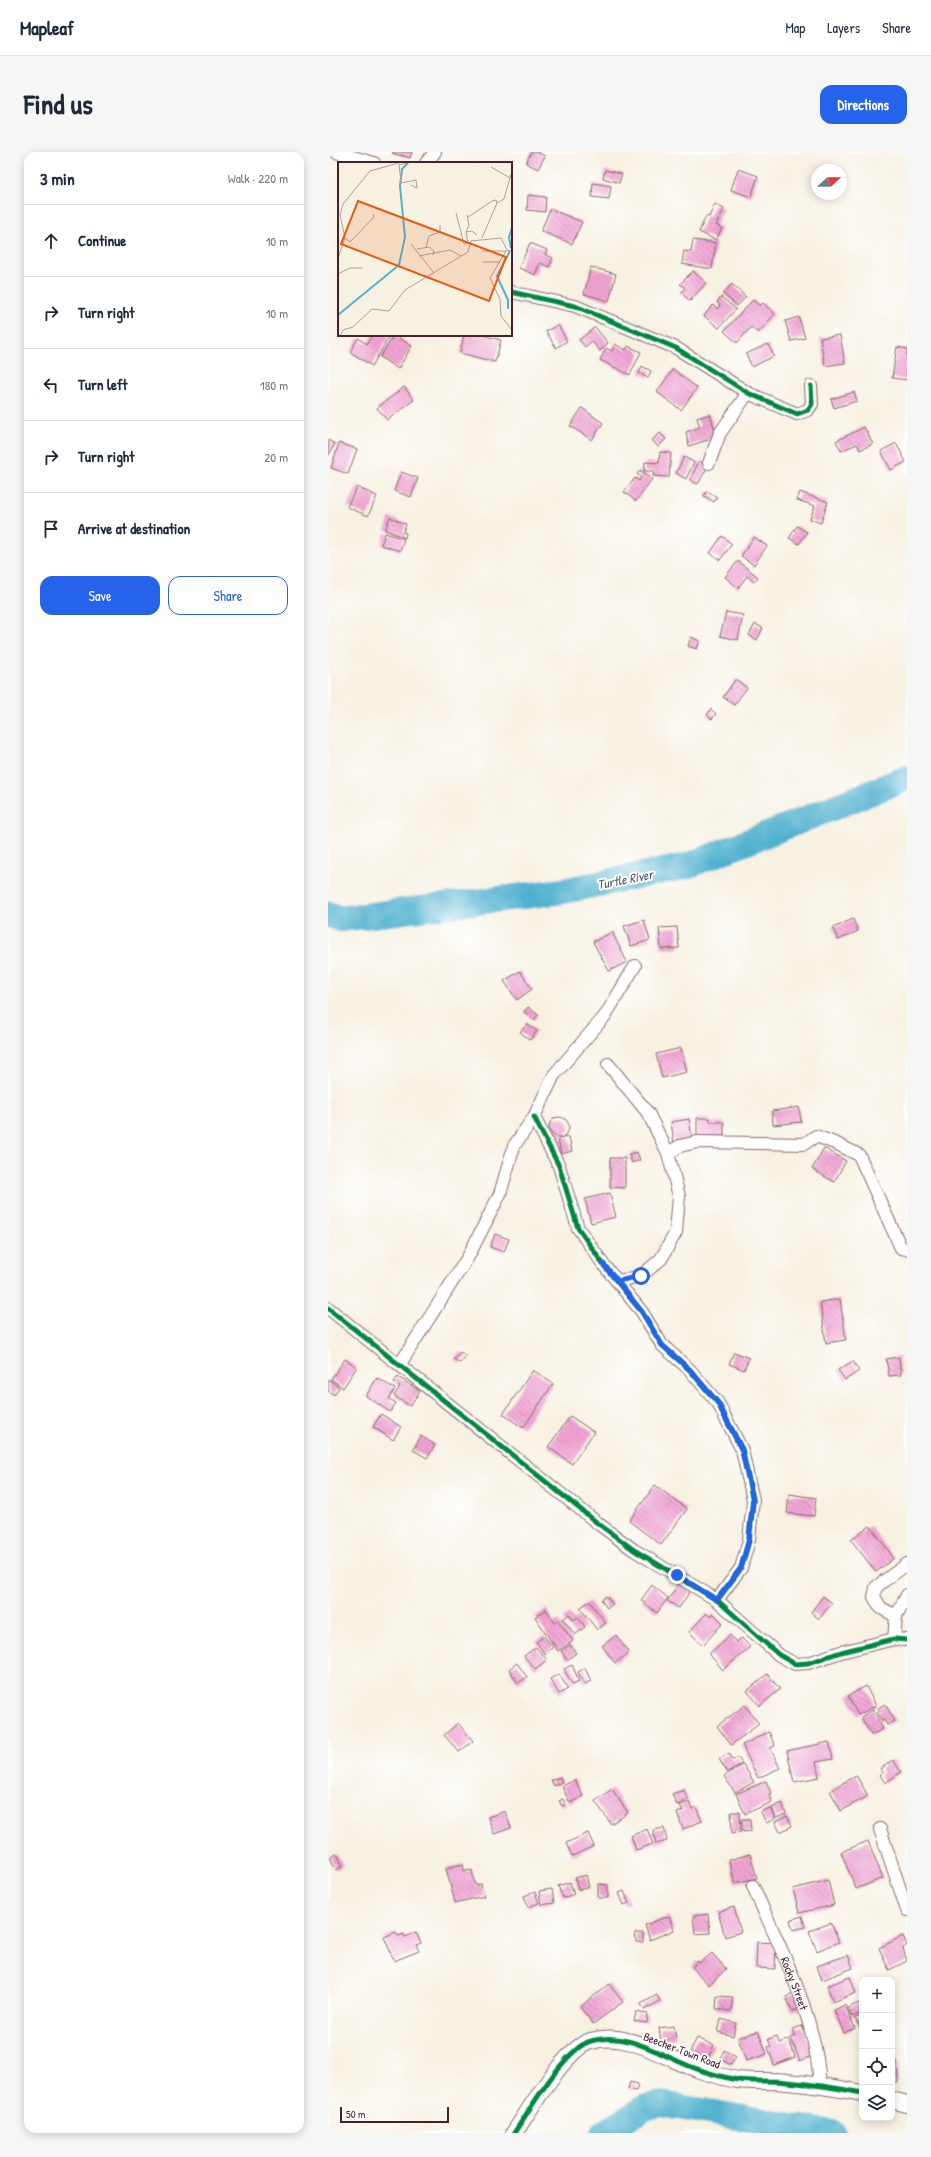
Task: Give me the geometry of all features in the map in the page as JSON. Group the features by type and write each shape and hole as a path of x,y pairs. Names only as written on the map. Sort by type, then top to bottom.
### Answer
{"street":[{"path":"336,152 371,162"},
{"path":"427,162 435,152"},
{"path":"512,292 575,306 676,348 748,393 797,414 808,410 812,404 811,386"},
{"path":"709,463 720,433 748,393"},
{"path":"400,1364 468,1257 500,1194 514,1146 534,1117 554,1074 605,1016 635,966"},
{"path":"603,1264 618,1281 641,1276 661,1259 676,1232 679,1196 668,1153 648,1113 608,1064"},
{"path":"534,1117 558,1166 578,1228 603,1264 642,1312 662,1345 690,1370 718,1403 742,1450 753,1500 749,1540 741,1568 717,1600"},
{"path":"668,1153 680,1146 697,1142 804,1144 816,1136 837,1144 859,1155 901,1248 907,1249"},
{"path":"328,1308 400,1364 600,1526 634,1550 717,1600 779,1655 795,1664 808,1663 841,1652 894,1639 907,1640"},
{"path":"896,1616 881,1608 874,1597 876,1587 907,1564"},
{"path":"894,1639 896,1616 907,1595"},
{"path":"880,1829 907,1910"},
{"name":"Rocky Street","path":"753,1886 808,2013 817,2048 820,2086"},
{"name":"Beecher Town Road","path":"514,2133 539,2094 575,2048 591,2040 627,2040 699,2070 739,2080 789,2082 859,2092"},
{"path":"895,2101 907,2104"}],"building":[{"path":"412,152 410,158 392,153"},
{"path":"531,152 537,152 545,156 538,169 526,163"},
{"path":"738,169 758,176 751,197 731,190"},
{"path":"605,170 622,174 619,183 603,178"},
{"path":"593,183 611,186 609,199 592,197"},
{"path":"528,195 546,197 545,212 527,210"},
{"path":"715,204 724,209 716,225 722,228 716,240 699,232 706,216 709,217"},
{"path":"550,209 582,222 572,244 541,231"},
{"path":"693,240 716,243 712,269 682,264 684,251 691,252"},
{"path":"530,243 547,250 545,254 553,258 549,267 540,263 535,275 519,268"},
{"path":"591,267 616,274 609,301 584,294"},
{"path":"693,271 706,283 690,301 681,293 685,288 680,284"},
{"path":"732,284 746,297 737,306 723,294"},
{"path":"721,297 736,309 719,328 704,316 713,305 717,309 720,305 717,302"},
{"path":"753,300 760,306 763,303 775,314 758,333 751,327 737,343 724,331"},
{"path":"799,317 805,338 791,341 785,321"},
{"path":"558,325 567,341 556,348 546,331"},
{"path":"595,327 608,343 600,351 592,341 585,347 579,340"},
{"path":"840,335 845,363 825,366 820,338"},
{"path":"371,336 389,337 372,366 350,352 358,338 367,344"},
{"path":"393,336 412,346 398,369 380,357"},
{"path":"464,336 486,336 501,340 495,362 460,353"},
{"path":"615,344 626,350 628,346 641,352 630,375 600,360 606,348 612,351"},
{"path":"768,344 774,356 752,367 746,354"},
{"path":"897,347 907,349 907,380 892,378"},
{"path":"642,366 651,371 648,378 639,373"},
{"path":"673,369 697,388 681,410 657,392"},
{"path":"404,387 414,400 387,420 377,408"},
{"path":"854,392 857,401 834,408 831,399"},
{"path":"582,408 603,423 592,440 570,426"},
{"path":"710,414 717,437 689,446 686,432 700,427 697,418"},
{"path":"864,427 873,444 860,450 857,444 841,451 836,441"},
{"path":"660,433 666,439 658,447 652,440"},
{"path":"328,440 335,444 328,456"},
{"path":"339,443 357,449 348,474 331,468"},
{"path":"896,443 906,462 891,470 881,451"},
{"path":"660,452 671,453 669,477 653,476 654,471 644,471 645,462 659,463"},
{"path":"684,457 694,462 686,479 676,473"},
{"path":"699,461 708,466 698,484 690,480"},
{"path":"640,470 652,479 636,501 624,492 635,478 639,481 641,477 637,474"},
{"path":"401,472 418,478 411,497 394,491"},
{"path":"357,487 377,496 368,516 347,507"},
{"path":"707,491 717,497 714,502 704,496"},
{"path":"800,492 828,502 821,523 810,519 815,506 797,500"},
{"path":"390,517 406,524 403,532 406,533 405,538 385,530"},
{"path":"797,526 807,532 799,544 789,538"},
{"path":"385,533 404,539 400,551 381,545"},
{"path":"722,536 732,544 720,560 710,553"},
{"path":"754,537 767,546 754,565 741,556"},
{"path":"738,561 758,577 754,582 747,576 738,588 725,577"},
{"path":"726,612 743,615 738,640 720,636"},
{"path":"755,624 763,628 757,640 749,635"},
{"path":"691,637 700,641 697,649 688,646"},
{"path":"736,679 747,688 734,705 723,697"},
{"path":"711,709 716,714 712,719 707,715"},
{"path":"853,919 858,931 838,940 833,928"},
{"path":"644,920 650,940 631,946 624,926"},
{"path":"677,927 679,948 661,949 659,928"},
{"path":"612,932 627,962 609,971 593,942"},
{"path":"520,971 532,989 517,1000 504,981"},
{"path":"528,1007 538,1015 534,1020 524,1012"},
{"path":"527,1024 537,1031 530,1040 520,1032"},
{"path":"681,1048 687,1072 662,1078 656,1054"},
{"path":"799,1107 801,1122 773,1125 772,1111"},
{"path":"559,1117 566,1120 569,1127 566,1134 559,1137 552,1134 549,1127 552,1120"},
{"path":"697,1118 710,1118 710,1122 724,1122 724,1136 697,1136"},
{"path":"689,1119 692,1140 674,1143 671,1122"},
{"path":"569,1137 572,1151 561,1154 558,1139"},
{"path":"824,1148 846,1161 834,1182 812,1169"},
{"path":"637,1152 640,1160 632,1163 629,1154"},
{"path":"610,1158 625,1158 625,1188 610,1187"},
{"path":"610,1193 616,1217 591,1223 585,1199"},
{"path":"495,1234 509,1239 504,1252 490,1247"},
{"path":"840,1299 846,1340 826,1343 820,1302"},
{"path":"460,1352 466,1356 460,1363 454,1359"},
{"path":"734,1352 749,1358 744,1370 729,1364"},
{"path":"899,1357 901,1375 889,1376 886,1359"},
{"path":"345,1359 357,1367 343,1388 331,1379"},
{"path":"853,1361 859,1371 845,1380 838,1370"},
{"path":"533,1370 553,1384 523,1428 503,1414"},
{"path":"398,1377 420,1391 410,1406 394,1396 400,1386 394,1382"},
{"path":"377,1378 395,1389 389,1399 396,1403 390,1412 366,1396"},
{"path":"328,1379 339,1387 334,1395 328,1391"},
{"path":"381,1414 401,1427 393,1440 373,1427"},
{"path":"570,1416 594,1432 572,1464 548,1447"},
{"path":"421,1436 435,1445 427,1458 413,1450"},
{"path":"655,1485 687,1509 661,1545 629,1521"},
{"path":"789,1494 816,1498 814,1516 787,1513"},
{"path":"870,1526 894,1558 876,1572 851,1540"},
{"path":"680,1582 691,1590 679,1608 667,1601"},
{"path":"652,1585 668,1598 657,1613 641,1600"},
{"path":"606,1596 613,1604 607,1608 601,1600"},
{"path":"823,1596 832,1603 819,1619 811,1612"},
{"path":"589,1601 606,1623 597,1630 580,1608"},
{"path":"546,1609 555,1623 558,1620 573,1641 558,1651 535,1617"},
{"path":"707,1613 710,1617 713,1613 723,1623 703,1645 689,1632"},
{"path":"569,1614 573,1620 578,1617 585,1627 575,1635 563,1619"},
{"path":"616,1635 629,1653 615,1663 602,1646"},
{"path":"730,1635 736,1642 742,1638 750,1647 723,1670 709,1654"},
{"path":"544,1636 553,1647 545,1654 536,1642"},
{"path":"570,1645 576,1653 567,1660 561,1651"},
{"path":"536,1647 547,1660 535,1669 524,1656"},
{"path":"517,1663 527,1677 518,1683 509,1669"},
{"path":"572,1665 579,1681 572,1684 564,1669"},
{"path":"585,1668 591,1681 584,1684 578,1672"},
{"path":"559,1674 568,1689 559,1694 550,1679"},
{"path":"767,1674 780,1689 760,1706 747,1691"},
{"path":"866,1686 876,1706 858,1715 848,1696"},
{"path":"885,1704 895,1721 887,1725 884,1720 882,1721 877,1713 880,1711 878,1708"},
{"path":"745,1705 759,1724 731,1745 717,1726"},
{"path":"873,1710 883,1729 871,1735 861,1717"},
{"path":"458,1723 473,1741 459,1752 444,1735"},
{"path":"769,1732 775,1746 770,1748 780,1768 758,1778 742,1745"},
{"path":"829,1742 833,1759 816,1762 819,1777 794,1782 787,1751"},
{"path":"729,1753 733,1760 738,1757 742,1764 727,1772 719,1759"},
{"path":"893,1760 901,1772 885,1783 880,1775 883,1772 880,1769"},
{"path":"743,1764 754,1782 735,1793 724,1776"},
{"path":"856,1775 868,1796 841,1811 830,1791"},
{"path":"560,1777 562,1782 554,1786 551,1780"},
{"path":"575,1780 583,1796 570,1803 562,1786"},
{"path":"766,1781 771,1793 769,1794 772,1802 745,1814 736,1794"},
{"path":"612,1789 628,1813 611,1824 595,1801"},
{"path":"684,1790 688,1800 677,1805 672,1794"},
{"path":"563,1799 566,1804 562,1806 559,1801"},
{"path":"689,1802 692,1809 696,1807 702,1821 683,1829 677,1813 683,1811 680,1805"},
{"path":"782,1803 786,1814 776,1818 772,1808"},
{"path":"770,1808 775,1819 766,1823 761,1812"},
{"path":"505,1811 511,1828 494,1834 488,1817"},
{"path":"731,1812 740,1812 741,1832 732,1833"},
{"path":"787,1816 792,1826 780,1832 775,1822"},
{"path":"742,1819 750,1819 751,1831 743,1832"},
{"path":"664,1828 667,1841 656,1844 653,1830"},
{"path":"647,1829 653,1844 636,1850 631,1836"},
{"path":"588,1833 594,1846 572,1856 566,1843"},
{"path":"868,1841 883,1878 856,1889 841,1852"},
{"path":"337,1854 343,1866 336,1870 330,1857"},
{"path":"750,1854 757,1878 735,1883 729,1860"},
{"path":"463,1864 464,1871 472,1870 475,1885 481,1884 484,1896 455,1903 446,1868"},
{"path":"586,1875 589,1887 578,1890 575,1878"},
{"path":"828,1880 834,1905 799,1913 793,1889"},
{"path":"570,1882 574,1894 563,1898 558,1886"},
{"path":"598,1884 608,1885 608,1898 598,1898"},
{"path":"552,1889 554,1903 541,1905 539,1891"},
{"path":"624,1891 629,1903 624,1905 619,1893"},
{"path":"535,1892 539,1903 528,1907 524,1896"},
{"path":"734,1907 741,1932 725,1937 718,1912"},
{"path":"708,1914 710,1933 695,1934 693,1916"},
{"path":"669,1916 674,1930 650,1940 645,1925"},
{"path":"802,1916 805,1927 793,1930 790,1920"},
{"path":"831,1923 839,1942 817,1951 809,1931"},
{"path":"396,1932 398,1936 404,1934 405,1937 416,1932 421,1943 416,1945 419,1951 394,1961 384,1937"},
{"path":"635,1933 643,1933 643,1942 636,1942"},
{"path":"903,1936 907,1945 903,1948 907,1961 889,1970 879,1948"},
{"path":"757,1942 776,1943 775,1969 756,1968"},
{"path":"712,1953 726,1969 709,1985 692,1967 698,1961 700,1963"},
{"path":"848,1955 853,1968 822,1980 817,1966"},
{"path":"850,1977 856,1993 833,2002 827,1986"},
{"path":"609,1984 623,2002 593,2024 580,2007"},
{"path":"796,1993 802,2008 792,2011 786,1997"},
{"path":"657,1995 660,2001 644,2010 641,2004"},
{"path":"717,1996 733,1997 731,2011 716,2009"},
{"path":"859,2003 859,2014 852,2017 848,2008"},
{"path":"845,2005 855,2028 844,2033 834,2010"},
{"path":"636,2012 648,2014 647,2023 634,2021"},
{"path":"859,2016 859,2026 855,2018"},
{"path":"721,2019 736,2023 733,2036 718,2032"},
{"path":"674,2026 676,2038 661,2041 659,2028"},
{"path":"802,2026 814,2055 800,2061 791,2038 796,2036 793,2029"},
{"path":"758,2031 767,2054 746,2061 738,2038"},
{"path":"777,2036 779,2043 789,2039 795,2057 774,2065 768,2047 771,2046 768,2039"},
{"path":"697,2038 714,2045 707,2060 690,2052"},
{"path":"724,2050 736,2057 731,2065 720,2059"},
{"path":"895,2061 897,2061 898,2082 895,2082"},
{"path":"630,2082 638,2084 636,2091 628,2089"}],"waterway":[{"name":"Turtle River","path":"328,914 340,919 563,891 687,866 907,778"},
{"path":"603,2133 646,2107 661,2104 833,2133"}],"cycle path":[{"path":"512,292 575,306 676,348 748,393 797,414 808,410 812,404 811,386"},
{"path":"534,1117 559,1166 578,1228 603,1264 642,1312 662,1345 690,1370 718,1403 742,1450 753,1500 749,1540 741,1568 717,1600"},
{"path":"328,1308 600,1525 634,1550 717,1600 779,1655 795,1664 808,1663 841,1652 894,1639 907,1640"},
{"path":"514,2133 538,2096 571,2055 581,2046 591,2041 605,2039 619,2039 633,2042 700,2070 733,2079 744,2081 796,2083 859,2092"}],"route":[{"path":"641,1276 618,1281 603,1264 642,1312 662,1345 690,1370 718,1403 742,1450 753,1500 749,1540 741,1568 717,1600 677,1575"}]}
